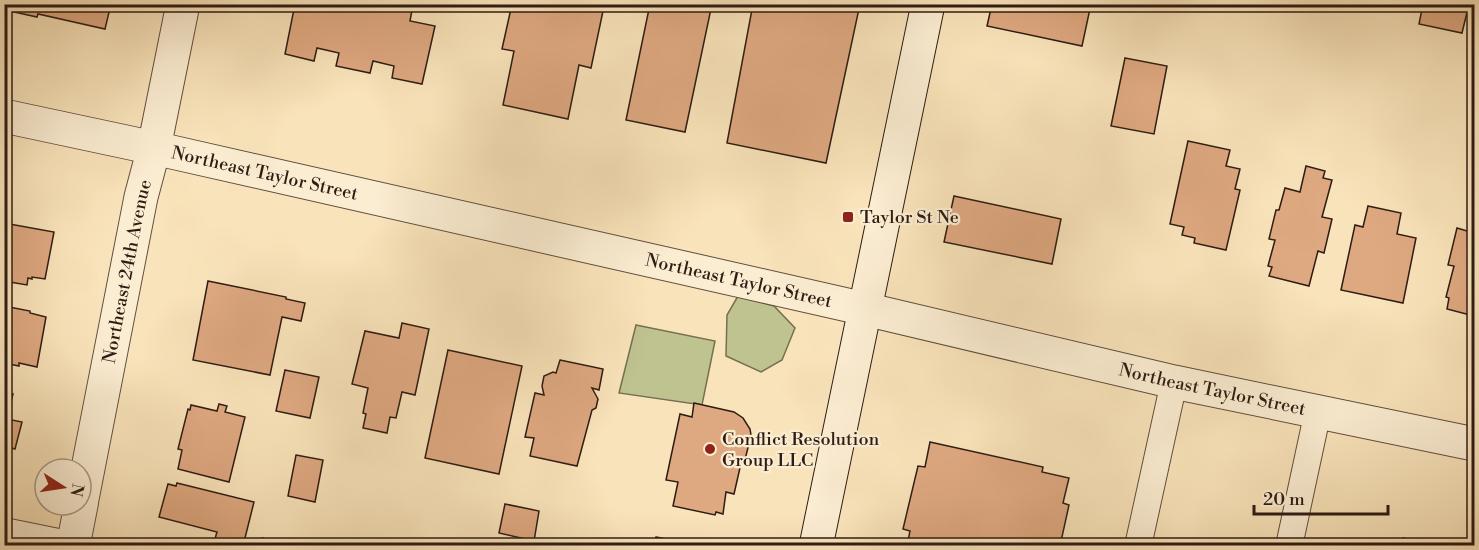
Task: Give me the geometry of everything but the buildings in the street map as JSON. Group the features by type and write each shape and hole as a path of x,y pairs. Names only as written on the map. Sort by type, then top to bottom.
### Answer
{"street":[{"name":"Northeast 24th Avenue","path":"90,457 141,197 154,148 183,4"},
{"path":"816,546 928,4"},
{"name":"Northeast Taylor Street","path":"4,116 865,309 1174,382 1474,444"},
{"name":"Northeast 24th Avenue","path":"73,545 78,517"}],"lane":[{"path":"1138,546 1174,382"},
{"path":"1288,546 1318,411"},
{"path":"4,531 73,545"}],"green space":[{"path":"738,296 774,306 795,328 782,360 761,372 726,356 727,315"},
{"path":"636,325 715,341 702,405 619,393"}],"place":[{"name":"Taylor St Ne","path":"848,217"},
{"name":"Conflict Resolution Group LLC","path":"710,449"}]}
